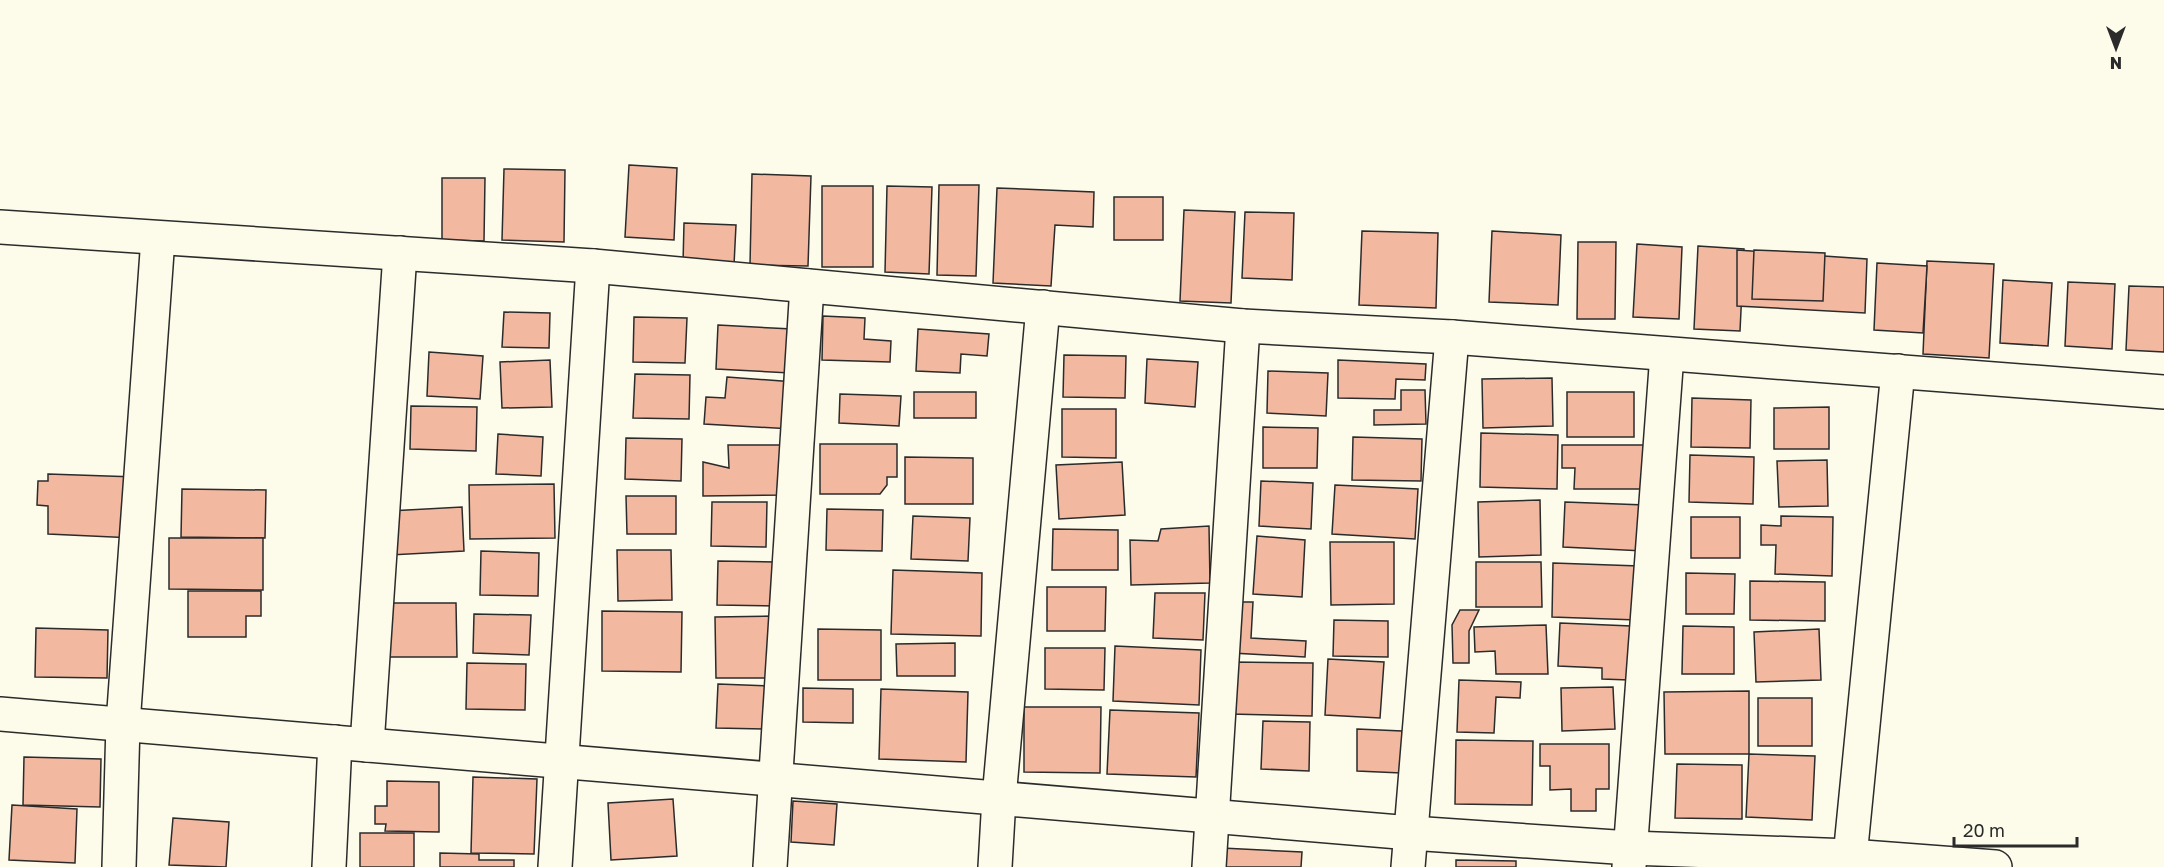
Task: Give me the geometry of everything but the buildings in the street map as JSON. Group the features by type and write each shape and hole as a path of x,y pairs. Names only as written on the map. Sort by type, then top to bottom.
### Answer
{"street":[{"path":"0,227 593,266 1244,326 1452,337 2164,392"},
{"path":"119,867 123,724 158,238"},
{"path":"329,867 351,744 400,253"},
{"path":"555,867 593,266"},
{"path":"770,867 807,286"},
{"path":"995,867 999,798 1043,308"},
{"path":"1209,867 1244,326"},
{"path":"1408,867 1452,337"},
{"path":"1630,858 1667,354"},
{"path":"1849,862 1898,371"},
{"path":"0,714 1411,833 1630,858 1995,867"}]}
